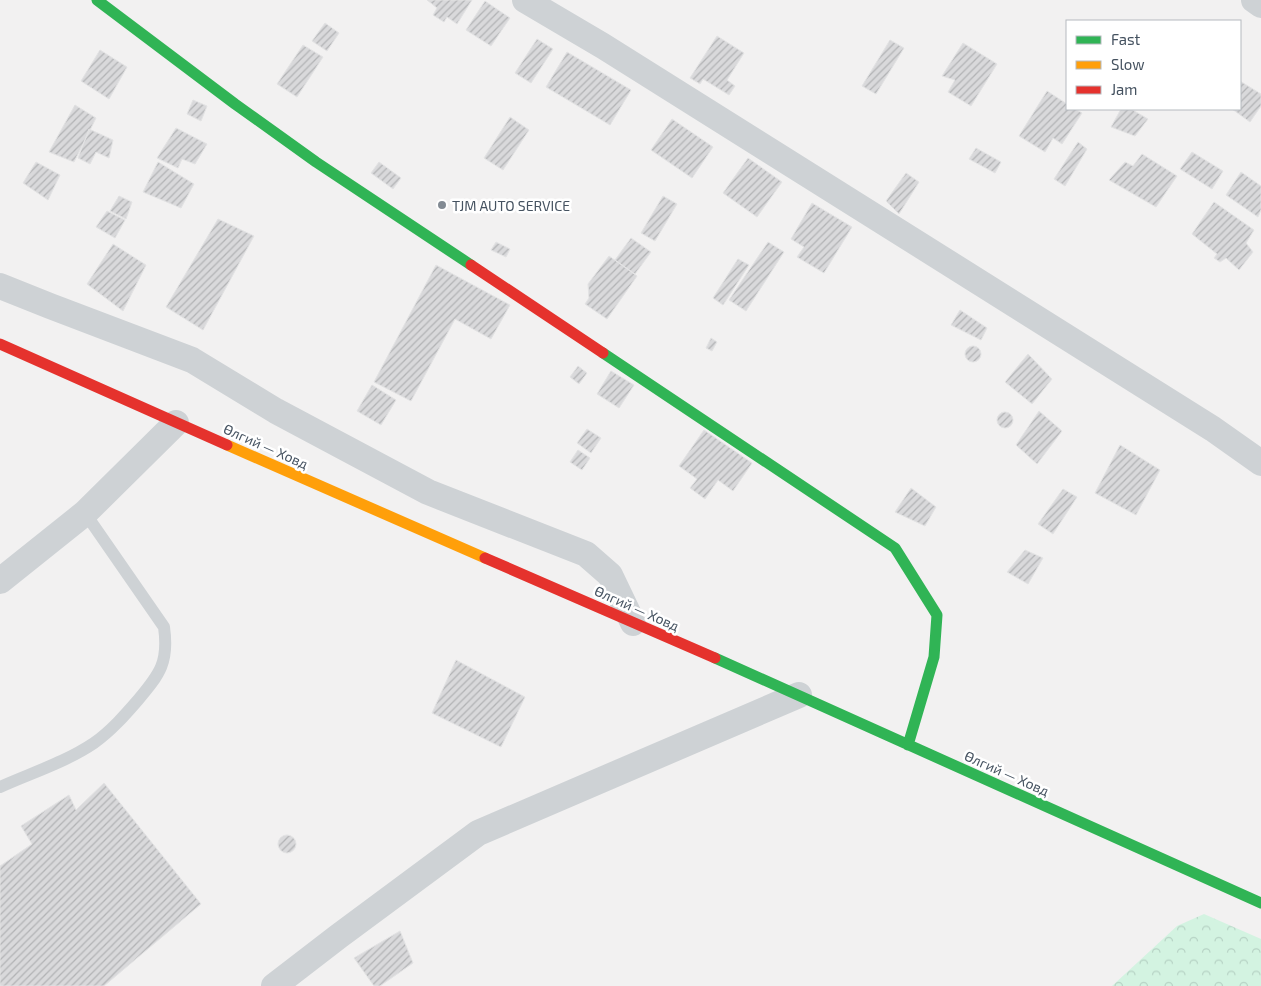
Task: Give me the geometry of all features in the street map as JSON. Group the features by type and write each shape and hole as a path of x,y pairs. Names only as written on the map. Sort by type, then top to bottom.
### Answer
{"main road":[{"path":"97,0 235,104 316,162 895,548 937,615 934,657 908,745"},
{"name":"Өлгий — Ховд","path":"0,344 176,423 800,695 1261,903"}],"street":[{"path":"525,0 603,46 1188,413 1261,463"},
{"path":"1254,0 1261,5"},
{"path":"0,286 192,360 276,411 428,492 586,554 610,575 633,622"},
{"path":"0,581 84,513 176,423"},
{"path":"274,986 478,833 800,695"}],"lane":[{"path":"0,787 72,755 94,742 121,720 158,675 164,662 166,644 164,627 84,513"}],"green space":[{"path":"1204,914 1261,939 1261,986 1112,986 1177,926"}],"building":[{"path":"427,0 472,0 457,24 447,17 444,22 433,15 437,8"},
{"path":"485,1 510,18 491,46 466,30"},
{"path":"325,23 339,33 327,51 312,41"},
{"path":"717,36 744,53 727,80 735,86 729,95 703,79 700,84 690,78"},
{"path":"537,39 553,49 531,83 515,73"},
{"path":"890,40 904,48 876,94 862,86"},
{"path":"963,43 997,64 971,106 948,92 955,80 942,76"},
{"path":"303,45 323,57 297,97 277,84"},
{"path":"100,50 127,67 109,99 81,81"},
{"path":"567,52 631,90 610,125 546,87"},
{"path":"1241,82 1261,94 1261,106 1250,122 1233,110 1241,110"},
{"path":"1047,91 1066,103 1066,110 1077,110 1082,113 1062,144 1053,138 1045,152 1019,136"},
{"path":"193,100 207,106 201,121 187,114"},
{"path":"75,105 96,118 74,162 49,152"},
{"path":"1120,110 1133,110 1148,119 1135,136 1111,127"},
{"path":"510,117 529,130 503,170 484,158"},
{"path":"672,119 713,147 692,178 651,150"},
{"path":"176,128 207,144 195,164 182,159 178,168 157,158"},
{"path":"89,129 113,140 109,158 96,152 90,164 78,158"},
{"path":"1078,142 1087,149 1065,186 1054,179"},
{"path":"976,148 1001,162 995,173 969,159"},
{"path":"1192,152 1223,171 1212,189 1180,169"},
{"path":"1142,154 1177,176 1156,207 1109,180 1125,162 1133,166"},
{"path":"748,158 782,182 757,217 723,193"},
{"path":"36,162 60,175 48,200 23,183"},
{"path":"158,162 194,184 181,208 143,192"},
{"path":"379,162 401,178 393,189 371,173"},
{"path":"1241,172 1261,186 1261,210 1258,217 1226,195"},
{"path":"906,173 919,182 899,214 886,201"},
{"path":"119,196 132,202 126,219 110,211"},
{"path":"663,196 677,204 655,241 641,233"},
{"path":"1214,202 1254,230 1246,243 1253,252 1239,270 1226,258 1220,262 1214,258 1217,254 1192,234"},
{"path":"812,203 852,227 824,273 797,257 804,247 791,239"},
{"path":"107,211 125,220 115,238 96,227"},
{"path":"218,219 254,236 203,330 166,307"},
{"path":"631,238 651,252 635,274 615,260"},
{"path":"496,242 510,249 506,257 491,250"},
{"path":"768,242 784,252 746,311 729,300"},
{"path":"113,244 146,265 123,311 87,284"},
{"path":"609,256 637,276 607,319 585,304 589,298 588,284"},
{"path":"738,259 749,265 723,305 713,298"},
{"path":"436,265 510,305 491,339 455,319 411,401 374,382"},
{"path":"960,310 987,328 981,340 951,325"},
{"path":"711,338 717,342 712,351 706,348"},
{"path":"970,346 976,346 981,351 979,360 970,362 965,357 965,351"},
{"path":"1028,354 1052,379 1032,404 1005,382"},
{"path":"578,366 587,373 579,384 570,377"},
{"path":"611,371 634,385 619,408 597,394"},
{"path":"372,385 396,400 381,425 357,411"},
{"path":"1039,411 1062,431 1037,464 1016,445"},
{"path":"1002,412 1008,412 1013,417 1011,426 1002,428 997,423 997,417"},
{"path":"587,429 601,438 591,453 577,443"},
{"path":"704,430 752,463 733,491 718,480 705,499 690,488 697,479 679,466"},
{"path":"1120,445 1160,470 1136,515 1095,493"},
{"path":"578,450 590,458 582,470 570,462"},
{"path":"911,488 936,507 925,526 895,512"},
{"path":"1063,489 1077,497 1053,534 1038,524"},
{"path":"1025,550 1043,558 1028,584 1007,572"},
{"path":"456,660 525,697 501,747 432,713"},
{"path":"104,783 201,904 104,986 0,986 0,866 32,844 21,826 69,795 76,810"},
{"path":"283,835 291,835 296,840 294,851 283,853 278,848 278,840"},
{"path":"400,931 413,963 380,986 374,986 354,958"}],"traffic: fast":[{"path":"97,0 235,104 316,162 471,265"},
{"path":"603,353 895,548 937,615 934,657 908,745"},
{"path":"715,658 1261,903"}],"traffic: slow":[{"path":"227,445 485,558"}],"traffic: jam":[{"path":"471,265 603,353"},
{"path":"0,344 227,445"},
{"path":"485,558 715,658"}],"place":[{"name":"TJM AUTO SERVICE","path":"442,205"}]}
